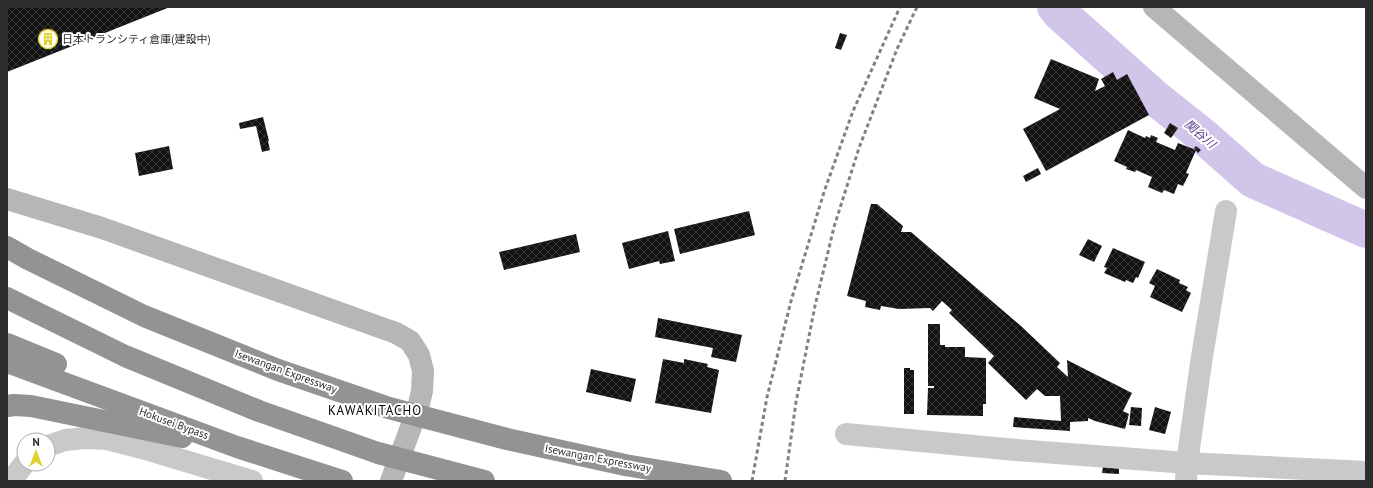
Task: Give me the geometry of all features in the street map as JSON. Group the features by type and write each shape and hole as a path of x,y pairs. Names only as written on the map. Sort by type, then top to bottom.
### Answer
{"highway":[{"name":"Isewangan Expressway","path":"7,247 28,259 144,316 278,370 389,408 514,441 625,465 721,481"},
{"path":"7,298 125,356 259,411 378,453 484,481"},
{"path":"7,344 102,383 172,422"},
{"name":"Hokusei Bypass","path":"7,362 237,447 342,481"},
{"path":"7,406 31,406 167,435 237,447"}],"street":[{"path":"1154,7 1366,188"},
{"path":"7,199 110,230 396,333 410,342 419,355 423,371 422,391 418,408 391,481"},
{"path":"1187,472 1201,363 1226,210"},
{"path":"846,434 1016,450 1187,472 1366,472"},
{"path":"56,443 65,440 85,438 107,439 252,481"},
{"path":"11,481 18,472"}],"building":[{"name":"日本トランシティ倉庫(建設中)","path":"7,7 170,7 7,72"},
{"path":"840,33 847,35 841,50 835,48"},
{"path":"1051,59 1099,79 1095,91 1105,86 1101,79 1113,72 1117,80 1127,74 1149,115 1046,171 1023,129 1060,109 1034,98"},
{"path":"263,117 270,150 262,152 256,126 240,129 239,123"},
{"path":"1170,123 1178,128 1171,138 1164,133"},
{"path":"1128,130 1145,138 1146,136 1150,138 1151,135 1158,138 1156,142 1175,150 1178,143 1196,150 1186,173 1189,174 1183,186 1178,184 1174,194 1164,190 1162,193 1148,187 1152,177 1136,170 1135,172 1126,169 1127,167 1114,161"},
{"path":"169,146 173,169 139,176 135,153"},
{"path":"1196,146 1201,150 1198,153 1194,148"},
{"path":"1038,168 1041,174 1026,182 1023,176"},
{"path":"871,204 877,204 903,226 901,232 911,232 1021,326 1060,363 1057,367 1068,377 1067,360 1132,393 1123,411 1129,414 1125,429 1088,418 1088,421 1070,422 1070,431 1013,427 1014,417 1061,421 1060,396 1045,396 1037,389 1026,400 988,363 994,356 949,313 952,310 942,301 933,311 930,308 899,309 881,306 880,310 865,307 866,301 847,296"},
{"path":"749,211 755,235 680,254 674,229"},
{"path":"668,231 675,261 660,264 659,261 629,269 622,243"},
{"path":"576,234 580,252 504,270 499,252"},
{"path":"1088,239 1102,246 1094,262 1079,255"},
{"path":"1113,248 1145,262 1138,278 1136,277 1133,283 1126,280 1125,282 1104,273 1107,268 1104,267"},
{"path":"1157,269 1180,280 1179,283 1188,287 1186,290 1191,293 1182,312 1150,297 1155,286 1149,283"},
{"path":"658,318 742,335 736,362 711,357 713,348 655,337"},
{"path":"928,324 940,324 940,345 945,345 945,347 965,347 965,357 986,358 986,404 983,404 983,416 927,415 928,388 934,388 934,386 928,386"},
{"path":"663,359 684,363 684,359 708,364 707,367 719,370 711,413 655,403"},
{"path":"904,368 914,370 914,414 904,414"},
{"path":"591,369 636,379 631,402 586,392"},
{"path":"1131,407 1142,408 1141,426 1129,425"},
{"path":"1155,407 1171,412 1165,434 1149,430"},
{"path":"1103,466 1119,467 1119,474 1102,473"}],"waterway":[{"name":"関谷川","path":"1055,7 1154,97 1203,136 1253,180 1366,230"}],"railway":[{"path":"752,481 767,397 791,301 824,192 853,111 900,7"},
{"path":"785,481 796,402 815,306 834,227 859,148 897,49 917,7"}],"place":[{"name":"日本トランシティ倉庫(建設中)","path":"48,39"}],"district":[{"name":"KAWAKITACHO","path":"375,410"}]}
